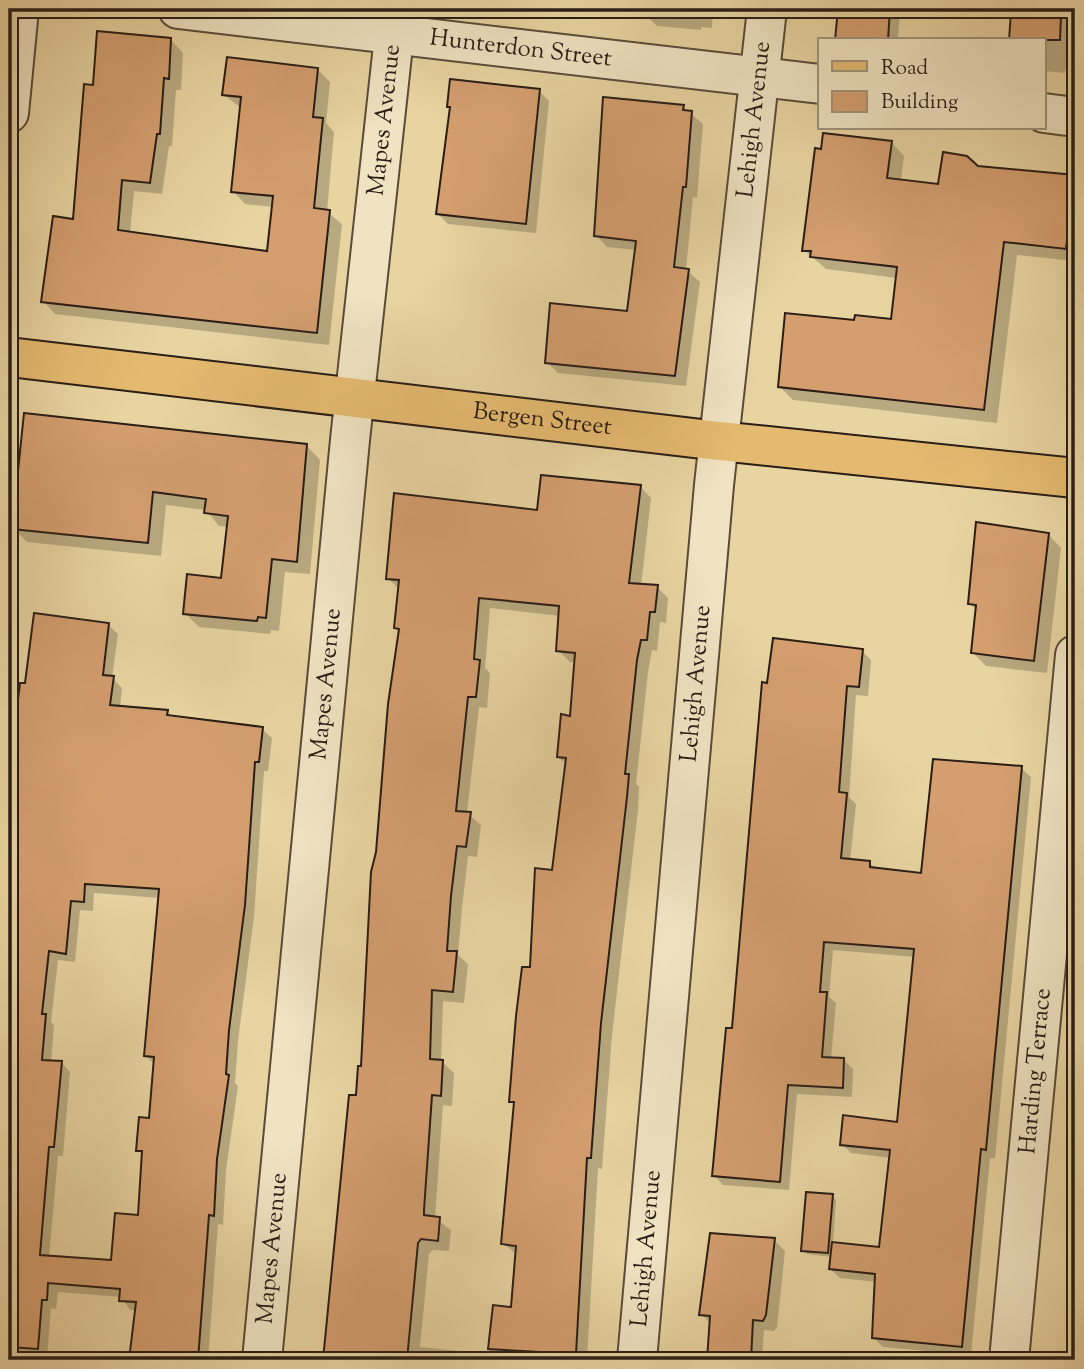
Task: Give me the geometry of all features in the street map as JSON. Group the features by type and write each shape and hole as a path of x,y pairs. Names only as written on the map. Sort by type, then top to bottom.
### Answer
{"main road":[{"name":"Bergen Street","path":"9,357 719,441 1075,478"}],"street":[{"path":"9,113 19,9"},
{"name":"Hunterdon Street","path":"178,9 396,22 818,84"},
{"name":"Lehigh Avenue","path":"637,1360 719,441 767,9"},
{"name":"Mapes Avenue","path":"262,1360 355,396 396,22"},
{"path":"1046,113 1075,117"},
{"name":"Harding Terrace","path":"1009,1360 1075,655"}],"building":[{"path":"838,9 890,9 888,38 835,38"},
{"path":"1011,12 1061,16 1060,40 1009,38"},
{"path":"97,31 171,38 169,79 164,78 160,134 157,134 150,183 122,180 118,230 267,251 273,196 231,192 241,97 222,95 227,57 318,68 313,117 323,118 314,208 330,210 317,333 41,302 53,216 73,219 84,84 93,85"},
{"path":"450,79 540,89 526,224 436,214 450,107 447,107"},
{"path":"603,97 684,105 683,110 692,111 686,187 683,187 674,267 689,269 675,376 545,363 550,303 627,311 636,241 594,236"},
{"path":"823,133 892,141 887,178 938,184 943,152 967,156 978,166 1075,175 1066,249 1004,242 984,410 778,387 785,313 854,320 855,315 891,319 897,267 810,257 811,251 802,251 815,148 821,149"},
{"path":"24,413 307,444 297,562 272,559 266,618 258,617 257,621 183,614 187,574 221,578 228,516 204,513 206,499 153,492 148,543 12,529"},
{"path":"541,475 641,485 629,583 658,585 655,612 650,612 647,640 641,640 637,660 625,774 629,774 627,797 601,1023 591,1158 587,1158 576,1354 488,1349 493,1305 511,1307 516,1246 501,1244 514,1102 509,1102 516,1016 522,967 530,967 535,868 552,870 566,758 557,757 561,714 570,716 575,653 556,651 559,606 479,598 474,659 480,660 476,697 468,697 456,811 471,812 466,847 457,846 451,896 447,951 457,951 453,992 432,990 430,1059 443,1060 441,1096 432,1095 424,1215 440,1217 438,1241 421,1239 418,1243 407,1360 323,1360 349,1095 356,1095 358,1066 361,1066 371,872 376,852 388,704 399,629 394,628 399,580 386,579 394,493 537,510"},
{"path":"976,522 1049,533 1034,661 971,653 976,605 968,604"},
{"path":"34,613 109,623 103,675 114,676 110,705 168,710 167,715 263,727 259,762 255,762 245,905 229,1030 226,1074 229,1075 217,1159 214,1216 209,1215 198,1360 129,1360 136,1302 119,1301 120,1289 48,1283 47,1300 42,1300 38,1349 9,1347 9,808 20,683 25,683","holes":["85,884 159,889 144,1056 154,1057 149,1118 139,1117 136,1151 142,1151 138,1215 115,1213 111,1260 40,1255 49,1147 54,1147 62,1061 42,1060 46,1014 42,1014 49,951 66,954 71,901 84,902"]},
{"path":"773,638 863,649 859,687 847,686 839,792 847,793 841,858 870,861 870,867 921,873 933,759 1022,766 986,1150 981,1149 962,1347 872,1338 875,1274 829,1269 832,1242 879,1247 890,1150 840,1145 843,1115 897,1122 914,949 824,942 820,992 827,992 822,1057 844,1058 843,1088 788,1085 780,1182 712,1176 726,1028 732,1028 762,682 767,683"},
{"path":"806,1192 833,1194 828,1253 801,1251"},
{"path":"710,1233 775,1238 766,1315 763,1321 753,1320 751,1360 707,1360 710,1316 699,1315"}]}
